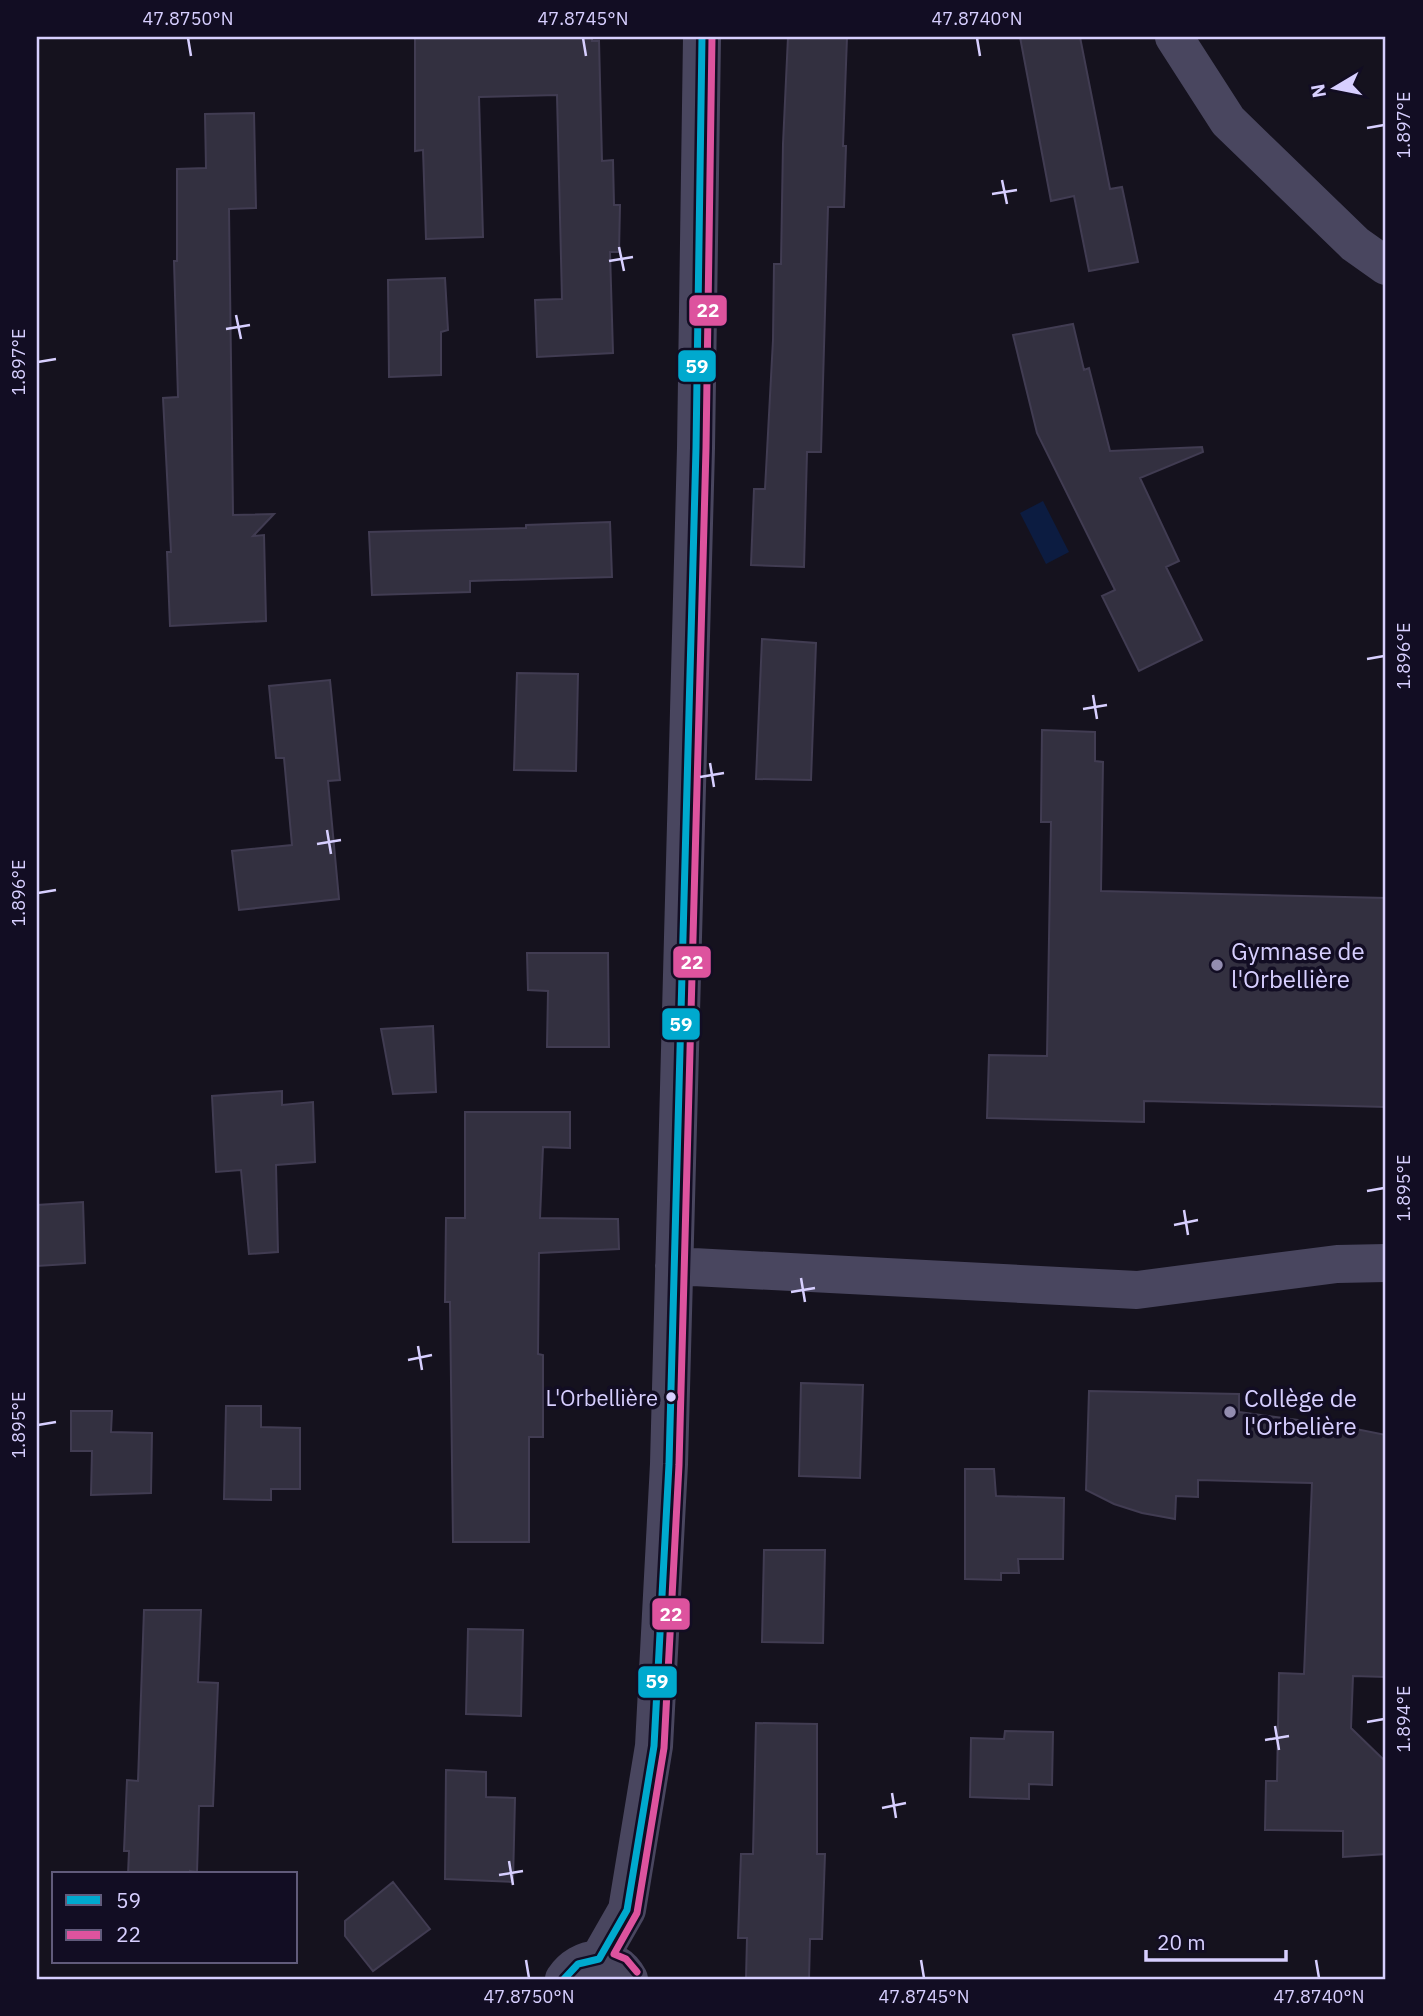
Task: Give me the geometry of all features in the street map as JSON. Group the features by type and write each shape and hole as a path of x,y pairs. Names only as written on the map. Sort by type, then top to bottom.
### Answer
{"street":[{"path":"564,1979 578,1964 614,1969 654,1746 669,1464 696,448 702,37"},
{"path":"1174,37 1228,121 1355,244 1386,266"},
{"path":"674,1266 1137,1290 1336,1264 1386,1263"}],"water":[{"path":"1043,501 1069,552 1046,564 1020,513"}],"building":[{"path":"415,37 592,37 592,41 599,41 602,161 613,160 614,205 620,205 619,252 610,252 613,353 537,357 535,300 562,299 557,95 479,97 483,237 426,239 423,150 415,151"},
{"path":"788,37 847,37 844,207 828,207 821,452 807,452 804,567 751,565 754,489 765,489 774,264 781,264"},
{"path":"1020,37 1080,37 1110,189 1122,187 1138,262 1089,271 1074,196 1051,201"},
{"path":"254,113 256,208 229,209 233,515 274,514 253,536 264,535 266,621 170,626 167,552 171,552 163,398 178,397 174,261 177,261 177,169 206,168 205,114"},
{"path":"445,278 448,330 441,332 441,375 389,377 388,280"},
{"path":"1073,324 1084,370 1089,368 1110,451 1202,447 1203,452 1140,478 1179,561 1166,567 1202,640 1139,671 1102,596 1115,590 1037,433 1013,335"},
{"path":"610,522 612,577 470,581 470,592 372,595 369,532 526,528 526,525"},
{"path":"762,639 816,643 811,780 756,779"},
{"path":"517,673 578,674 576,771 514,770"},
{"path":"330,680 340,780 328,781 339,899 239,910 232,851 292,845 284,758 276,758 269,686"},
{"name":"Gymnase de l'Orbellière","path":"1042,730 1095,732 1095,761 1103,762 1101,891 1386,898 1386,1107 1144,1101 1144,1122 987,1118 989,1055 1047,1056 1051,822 1041,822"},
{"path":"527,953 608,953 609,1047 547,1047 548,991 528,990"},
{"path":"433,1026 436,1092 393,1094 381,1029"},
{"path":"282,1091 282,1105 313,1102 315,1162 276,1165 278,1252 249,1254 241,1170 216,1172 212,1096"},
{"path":"465,1112 570,1112 570,1148 543,1147 540,1218 618,1219 619,1249 539,1253 538,1354 543,1355 543,1437 529,1437 529,1542 453,1542 450,1302 445,1302 446,1218 465,1218"},
{"path":"83,1202 85,1263 37,1266 37,1205"},
{"path":"801,1383 863,1385 860,1478 799,1476"},
{"path":"1089,1391 1239,1394 1239,1412 1336,1425 1386,1435 1386,1677 1353,1676 1351,1728 1386,1762 1386,1854 1343,1857 1343,1831 1265,1830 1266,1781 1277,1781 1279,1673 1304,1674 1312,1483 1198,1480 1198,1497 1176,1496 1175,1519 1114,1504 1086,1490"},
{"path":"226,1406 261,1406 261,1427 300,1428 300,1489 271,1489 271,1500 224,1499"},
{"path":"71,1411 112,1411 111,1432 152,1433 151,1493 91,1495 92,1451 71,1451"},
{"path":"965,1469 994,1469 996,1496 1064,1498 1063,1559 1018,1559 1019,1573 1001,1573 1001,1580 965,1579"},
{"path":"764,1550 825,1550 823,1643 762,1642"},
{"path":"144,1610 201,1610 198,1682 218,1683 213,1806 199,1806 197,1872 128,1872 129,1851 124,1851 127,1780 138,1781"},
{"path":"468,1629 523,1630 521,1716 466,1714"},
{"path":"756,1723 817,1724 817,1854 825,1854 822,1939 810,1939 809,1979 746,1979 747,1938 738,1938 741,1854 753,1854"},
{"path":"1005,1731 1053,1732 1052,1785 1029,1784 1029,1799 970,1797 971,1738 1004,1739"},
{"path":"446,1770 486,1772 486,1797 515,1798 513,1882 445,1879"},
{"path":"393,1882 430,1929 373,1971 345,1936 345,1921"}],"transit line":[{"name":"59","path":"564,1979 578,1964 599,1959 627,1910 654,1746 669,1464 696,448 702,37"},
{"name":"22","path":"637,1972 626,1959 614,1954 637,1913 664,1748 679,1465 706,448 712,37"}],"place":[{"name":"Gymnase de l'Orbellière","path":"1217,965"},
{"name":"L'Orbellière","path":"671,1397"},
{"name":"Collège de l'Orbelière","path":"1230,1412"}]}
